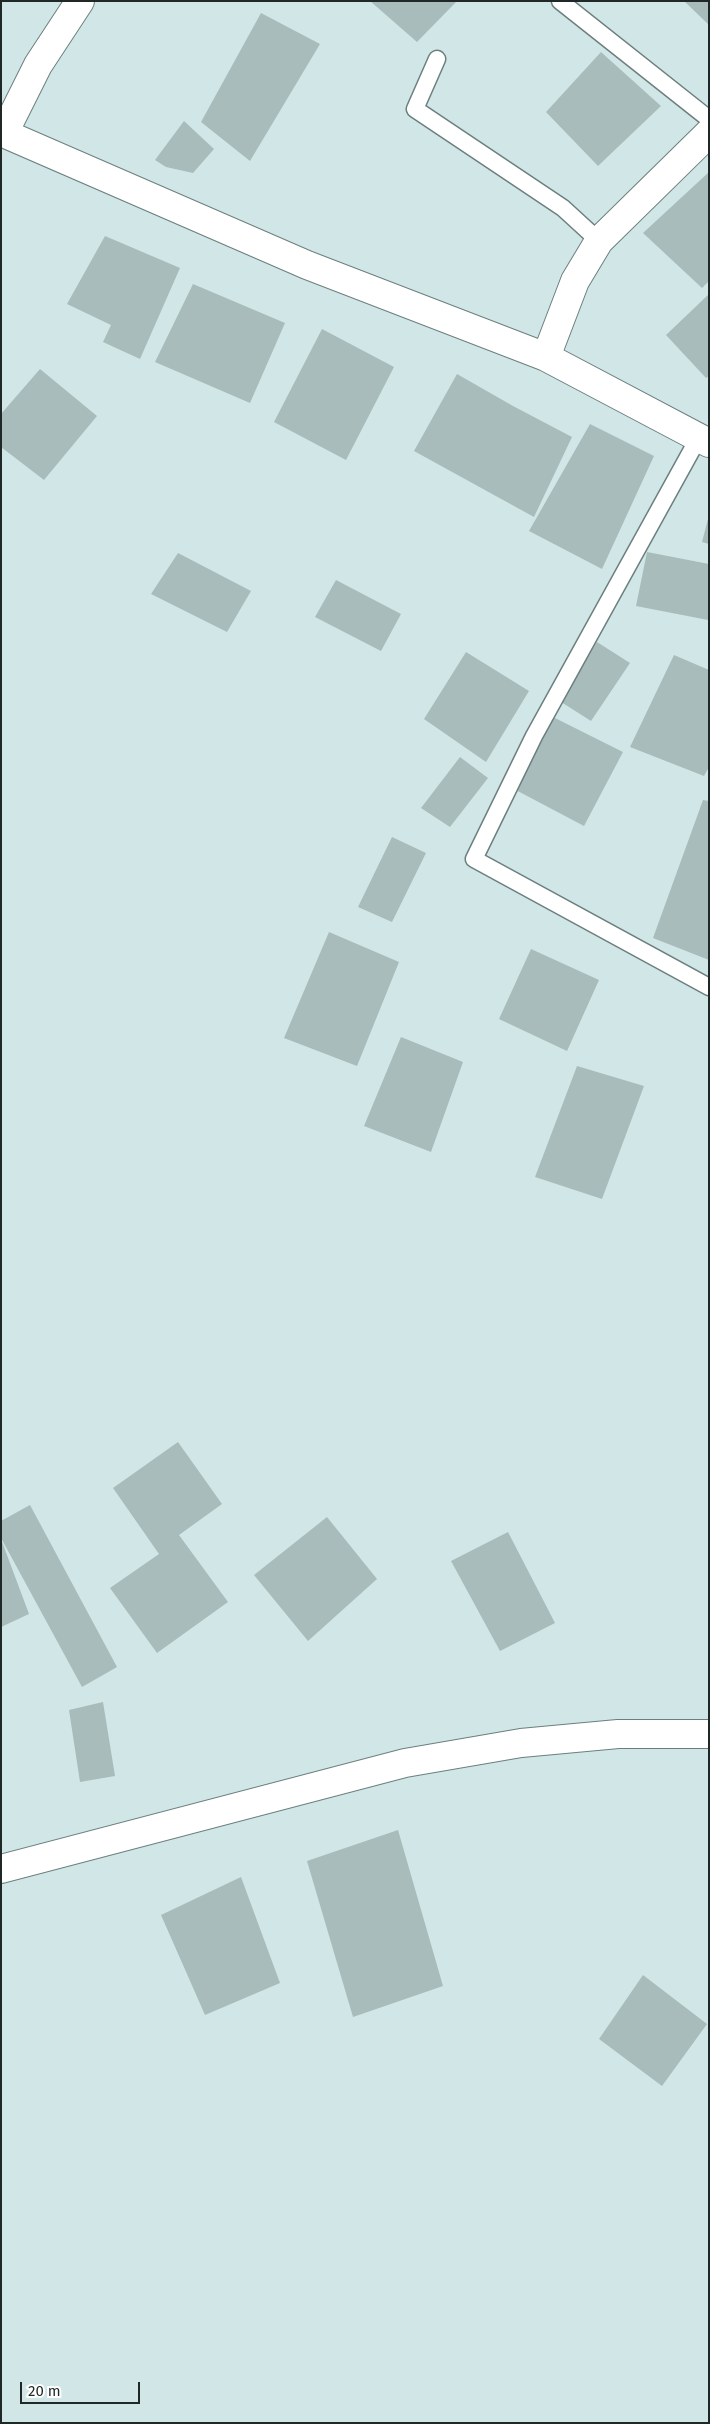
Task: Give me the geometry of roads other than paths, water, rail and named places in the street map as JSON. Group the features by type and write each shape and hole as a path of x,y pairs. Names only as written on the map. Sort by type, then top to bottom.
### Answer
{"street":[{"path":"80,1 38,65 3,132 307,265 546,357 704,440"},
{"path":"546,357 575,281 599,241 709,133"},
{"path":"1,1869 405,1763 521,1743 618,1734 709,1734"}],"lane":[{"path":"560,1 709,119"},
{"path":"437,59 415,108 563,208 599,241"},
{"path":"704,440 534,736 474,859 709,987"}]}
